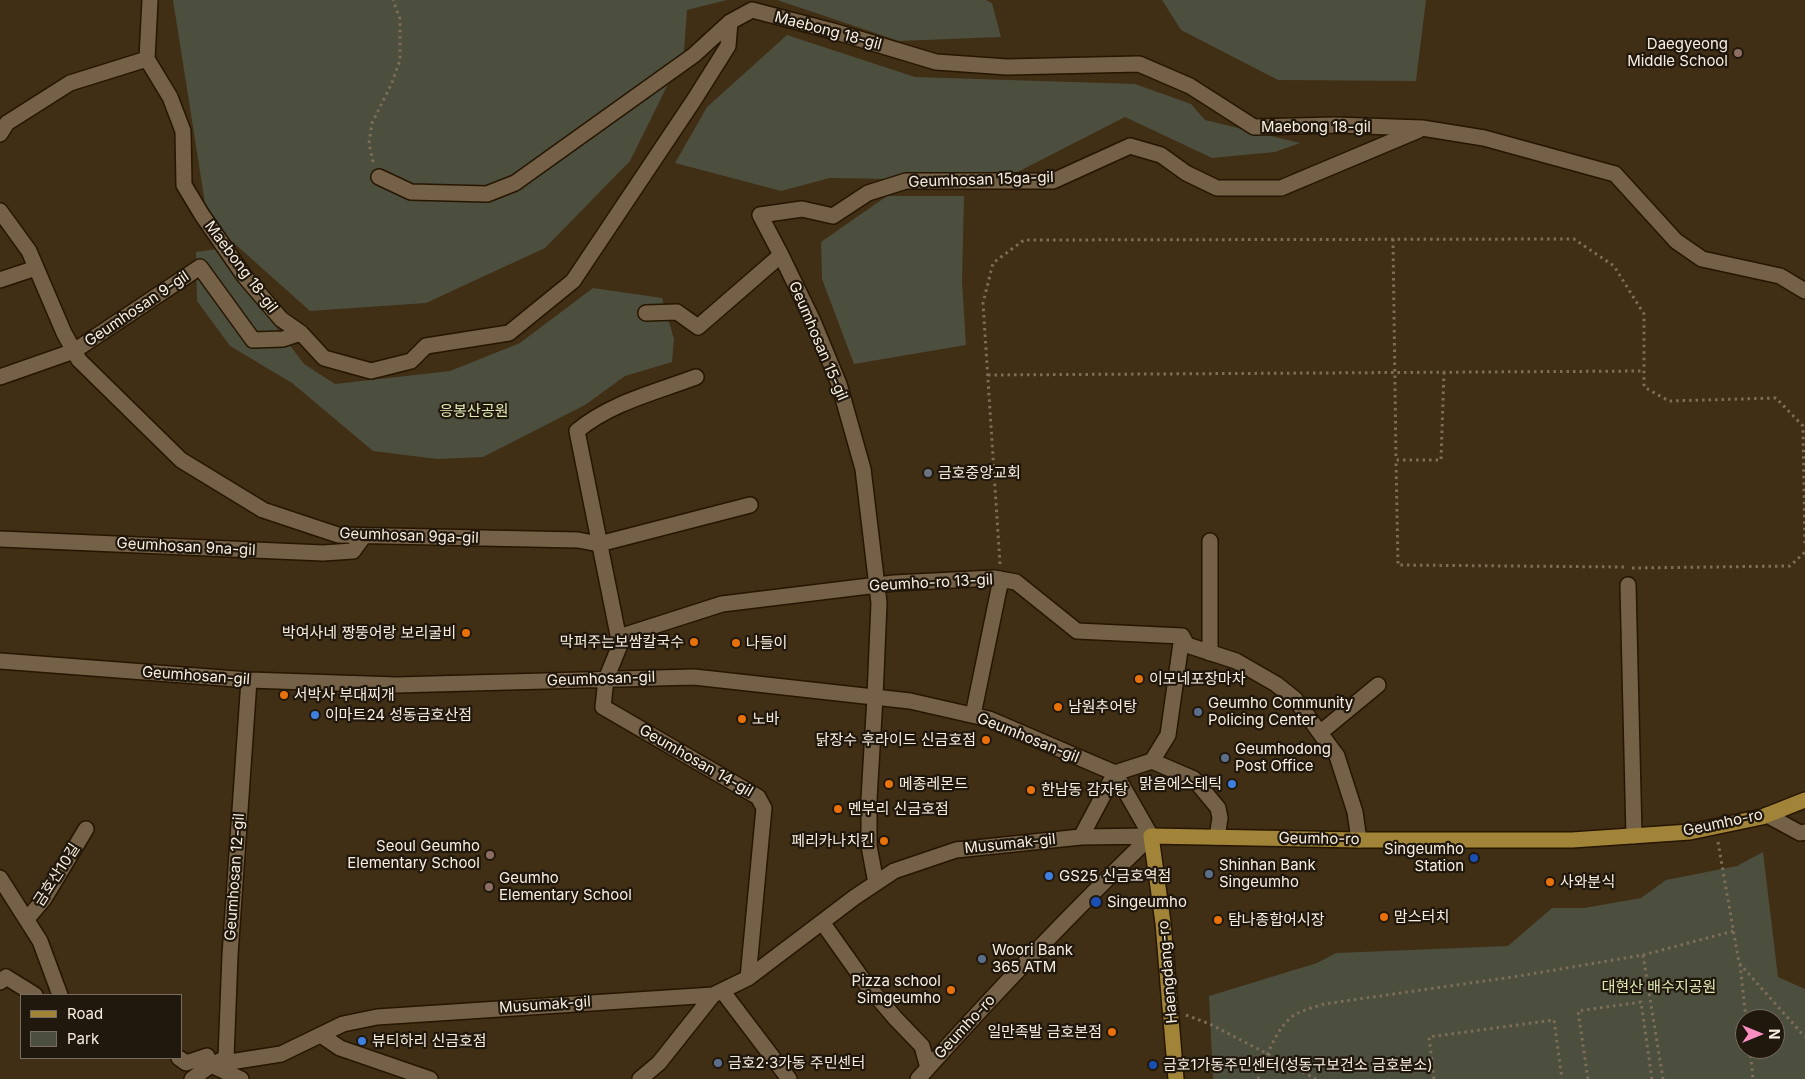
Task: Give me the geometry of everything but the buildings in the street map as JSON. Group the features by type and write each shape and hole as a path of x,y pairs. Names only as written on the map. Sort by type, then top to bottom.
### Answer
{"main road":[{"name":"Geumho-ro","path":"1151,836 1359,840 1572,840 1690,832 1767,815 1805,800"},
{"name":"Haengdang-ro","path":"1151,836 1164,923 1176,1079"}],"street":[{"path":"2,123 70,83 147,59 150,0"},
{"name":"Maebong 18-gil","path":"147,59 170,97 183,131 184,185 202,215 245,277 281,319 301,333 324,358 371,370 411,361 426,346 509,333 573,281 728,46 730,22 752,10 833,31 936,62 1007,66 1139,64 1190,86 1254,127 1335,124 1422,128 1484,138 1615,174 1676,241 1702,259 1780,276 1805,291"},
{"path":"379,177 411,192 487,194 515,183 694,54 730,22"},
{"name":"Geumhosan 15ga-gil","path":"760,215 802,209 833,216 868,193 906,181 1053,181 1130,146 1160,155 1186,173 1217,188 1281,188 1422,128"},
{"name":"Geumhosan 9ga-gil","path":"0,212 28,251 64,333 79,360 181,460 263,510 338,535 578,540 599,544 750,505"},
{"name":"Geumhosan 15-gil","path":"760,215 813,321 839,384 863,469 878,585 876,697"},
{"path":"646,312 677,312 698,327 781,254"},
{"name":"Geumhosan 9-gil","path":"0,377 74,351 200,267 253,340 283,339 301,333"},
{"path":"0,280 36,268"},
{"path":"606,679 620,646 619,637 577,431 591,418 696,377"},
{"name":"Geumhosan 9na-gil","path":"0,539 323,553 353,551 364,536"},
{"path":"1210,541 1210,652"},
{"name":"Geumho-ro 13-gil","path":"619,637 722,604 878,585 994,578 1016,582 1077,631 1182,636"},
{"path":"973,715 1002,579"},
{"path":"1628,585 1634,836"},
{"path":"1182,636 1187,645 1236,661 1276,684 1295,699 1337,756 1355,812 1359,840"},
{"path":"1152,761 1168,734 1182,636"},
{"name":"Geumhosan-gil","path":"0,661 249,680 396,685 694,677 910,701 973,715 989,719 1115,773"},
{"name":"Geumhosan 14-gil","path":"606,679 603,707 758,797 764,808 748,978"},
{"name":"Geumhosan 12-gil","path":"211,1065 226,1058 230,955 249,680"},
{"path":"1321,732 1378,685"},
{"path":"876,697 869,798 869,846 876,883"},
{"path":"1081,837 1115,773 1152,761 1194,779 1218,808 1220,818 1217,837"},
{"path":"1115,773 1151,836"},
{"path":"1767,815 1800,833 1805,832"},
{"name":"금호산10길","path":"27,919 44,899 86,829"},
{"name":"Musumak-gil","path":"192,1079 211,1065 281,1054 343,1024 377,1017 718,993 748,978 894,871 956,850 1081,837 1151,836"},
{"name":"Geumho-ro","path":"923,1074 1082,904 1151,836"},
{"path":"0,878 40,941 60,994"},
{"name":"Geumho-ro","path":"822,922 866,984 896,1020 922,1046 923,1074"},
{"path":"0,982 6,977 33,994"},
{"path":"640,1079 659,1063 718,993 789,1079"},
{"path":"321,1035 340,1048 430,1079"},
{"path":"180,1059 186,1063 207,1056 211,1065 241,1079"}],"path":[{"path":"379,177 375,171 369,143 372,124 400,60 400,19 393,0"},
{"path":"1393,239 1398,564 1632,567 1790,566 1805,552"},
{"path":"1002,579 983,303 993,263 1024,240 1574,239 1614,266 1644,314 1644,387 1669,401 1776,398 1803,426 1805,547"},
{"path":"988,375 1644,371"},
{"path":"1396,460 1441,460 1444,372"},
{"path":"1628,585 1632,567"},
{"path":"1715,827 1740,963 1745,1009"},
{"path":"1258,1079 1266,1053 1280,1031 1296,1014 1324,1004 1519,976 1643,955 1734,931"},
{"path":"1643,955 1663,1079"},
{"path":"1740,963 1805,1037"},
{"path":"1588,1079 1578,1011 1641,1002 1652,1079"},
{"path":"1172,1009 1210,1024 1316,1079"},
{"path":"1434,1079 1428,1037 1554,1020 1562,1079"},
{"path":"1751,1059 1753,1079"}],"green space":[{"path":"173,0 727,0 687,10 684,52 630,161 545,248 426,303 310,311 227,237 205,203"},
{"path":"777,0 986,0 992,3 1001,37 899,41"},
{"path":"1162,0 1426,0 1416,81 1278,80 1181,30"},
{"path":"787,35 915,77 1135,84 1191,104 1205,120 1300,143 1275,152 1212,158 1125,117 1000,181 830,178 781,191 675,163 707,107"},
{"path":"887,196 964,196 962,282 966,345 854,364 822,279 821,242"},
{"name":"응봉산공원","path":"217,249 304,364 335,384 450,371 520,343 593,288 662,298 674,339 672,362 625,376 585,405 483,457 437,459 373,451 292,383 230,346 197,301 196,252"},
{"name":"대현산 배수지공원","path":"1763,852 1778,977 1805,989 1805,1079 1213,1079 1209,996 1317,963 1336,953 1508,946 1552,908 1584,908 1641,898 1666,880 1737,866"}],"place":[{"name":"Daegyeong Middle School","path":"1738,53"},
{"name":"금호중앙교회","path":"928,473"},
{"name":"박여사네 짱뚱어랑 보리굴비","path":"466,633"},
{"name":"막퍼주는보쌈칼국수","path":"694,642"},
{"name":"나들이","path":"736,643"},
{"name":"이모네포장마차","path":"1139,679"},
{"name":"서박사 부대찌개","path":"284,695"},
{"name":"남원추어탕","path":"1058,707"},
{"name":"Geumho Community Policing Center","path":"1198,712"},
{"name":"이마트24 성동금호산점","path":"315,715"},
{"name":"노바","path":"742,719"},
{"name":"닭장수 후라이드 신금호점","path":"986,740"},
{"name":"Geumhodong Post Office","path":"1225,758"},
{"name":"메종레몬드","path":"889,784"},
{"name":"맑음에스테틱","path":"1232,784"},
{"name":"한남동 감자탕","path":"1031,790"},
{"name":"멘부리 신금호점","path":"838,809"},
{"name":"페리카나치킨","path":"884,841"},
{"name":"Seoul Geumho Elementary School","path":"490,855"},
{"name":"Singeumho Station","path":"1474,858"},
{"name":"Shinhan Bank Singeumho","path":"1209,874"},
{"name":"GS25 신금호역점","path":"1049,876"},
{"name":"사와분식","path":"1550,882"},
{"name":"Geumho Elementary School","path":"489,887"},
{"name":"Singeumho","path":"1096,902"},
{"name":"맘스터치","path":"1384,917"},
{"name":"탐나종합어시장","path":"1218,920"},
{"name":"Woori Bank 365 ATM","path":"982,959"},
{"name":"Pizza school Simgeumho","path":"951,990"},
{"name":"일만족발 금호본점","path":"1112,1032"},
{"name":"뷰티하리 신금호점","path":"362,1041"},
{"name":"금호2·3가동 주민센터","path":"718,1063"},
{"name":"금호1가동주민센터(성동구보건소 금호분소)","path":"1153,1065"}]}
